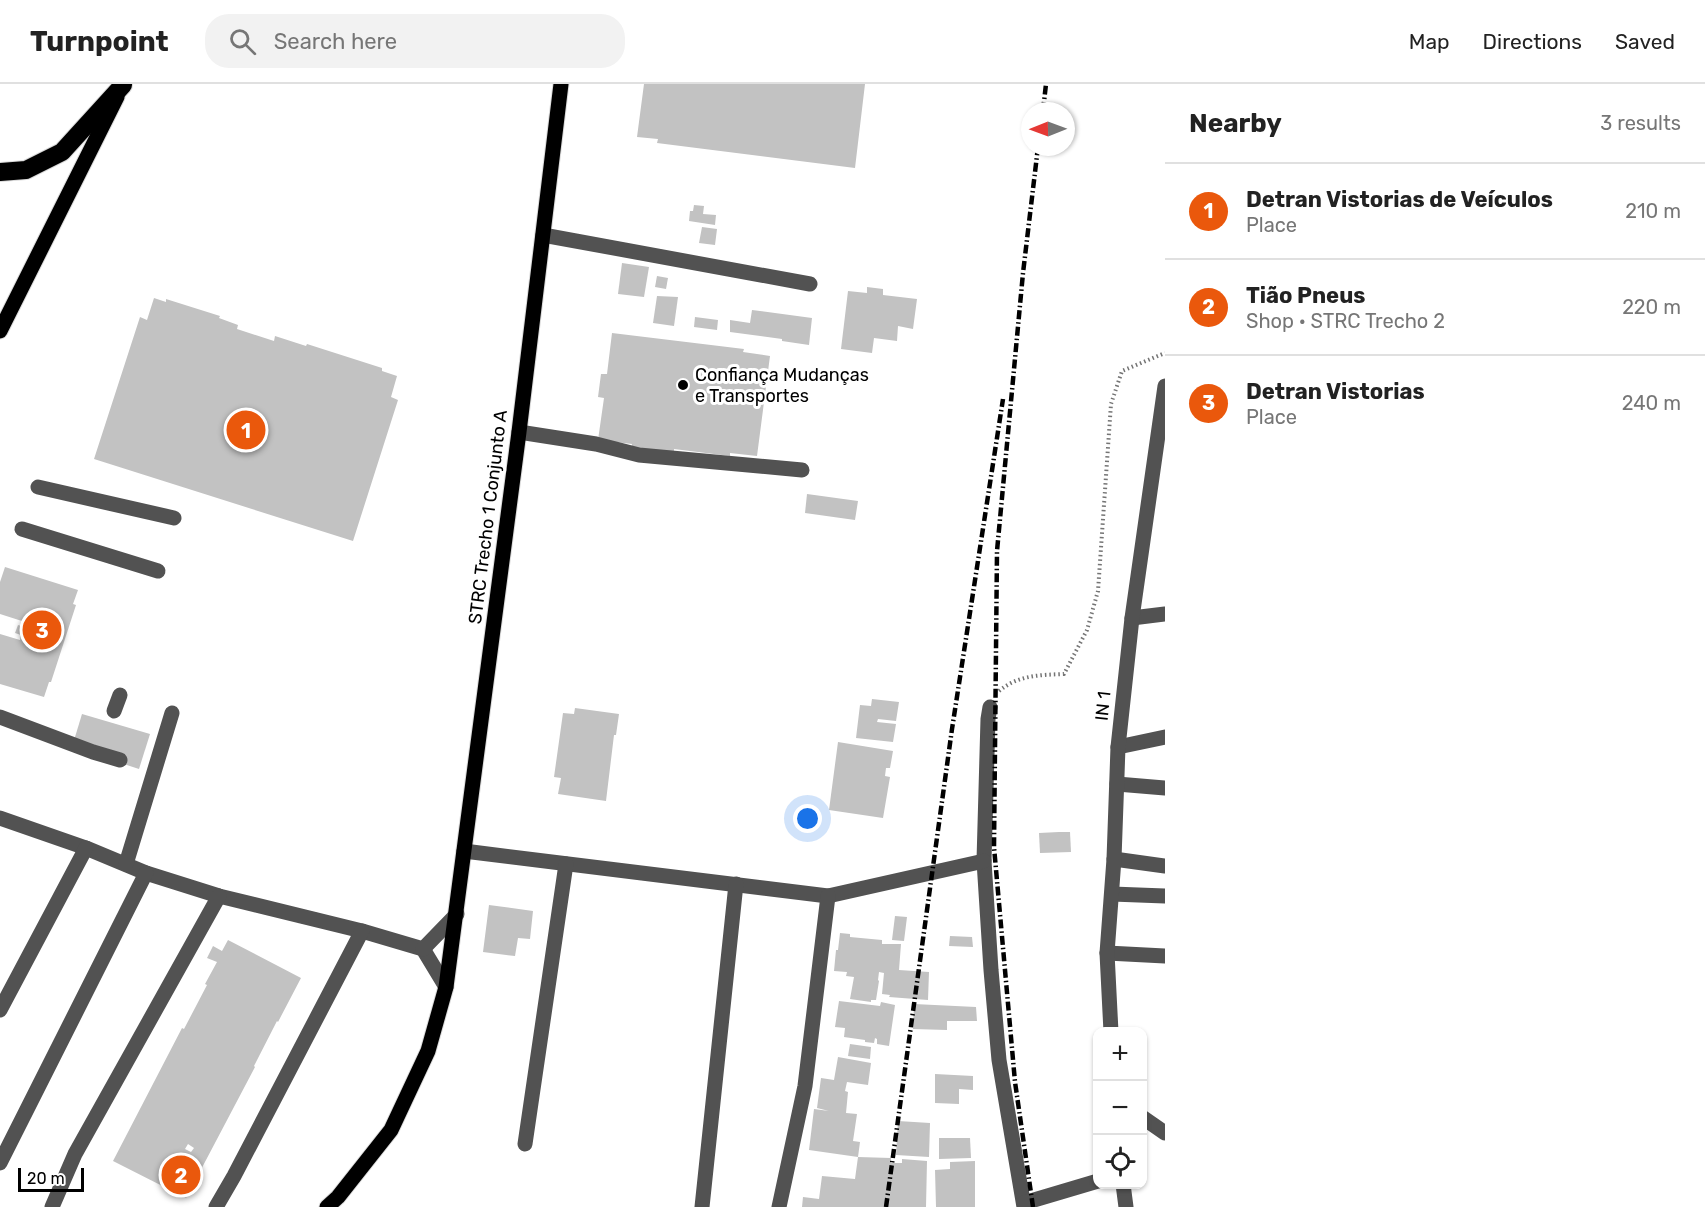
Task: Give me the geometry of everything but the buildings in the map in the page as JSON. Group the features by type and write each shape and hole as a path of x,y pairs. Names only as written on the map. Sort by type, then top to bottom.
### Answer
{"highway":[{"path":"0,172 26,170 62,152 123,84"}],"main road":[{"path":"0,331 123,84"},
{"name":"STRC Trecho 1 Conjunto A","path":"327,1207 338,1197 391,1130 428,1051 446,987 519,432 561,84"}],"street":[{"path":"543,235 810,284"},
{"name":"IN 1","path":"1112,1027 1107,953 1114,859 1118,747 1132,618 1165,386"},
{"path":"519,432 596,444 639,455 802,470"},
{"path":"38,487 174,518"},
{"path":"22,529 158,571"},
{"path":"1132,618 1165,614"},
{"path":"114,711 120,695"},
{"path":"990,707 984,861 991,970 999,1060 1024,1205 1093,1183"},
{"path":"126,864 172,713"},
{"path":"0,717 120,760"},
{"path":"1118,747 1165,737"},
{"path":"1117,784 1165,788"},
{"path":"0,818 86,848 146,873 219,896 362,931 423,949 446,987"},
{"path":"0,1010 86,848"},
{"path":"464,851 828,896 984,861"},
{"path":"1114,859 1165,866"},
{"path":"525,1144 566,864"},
{"path":"0,1163 146,873"},
{"path":"702,1207 736,884"},
{"path":"1112,894 1165,896"},
{"path":"52,1207 75,1154 219,896"},
{"path":"779,1207 805,1086 828,896"},
{"path":"423,949 457,914"},
{"path":"216,1207 362,931"},
{"path":"1107,953 1165,956"},
{"path":"1147,1120 1165,1132"},
{"path":"1124,1189 1126,1207"}],"path":[{"path":"990,707 996,694 1009,683 1033,675 1064,674 1087,630 1098,591 1111,404 1122,370 1165,352"}],"railway":[{"path":"1044,102 1046,84"},
{"path":"1033,1207 1015,1082 994,847 997,551 1023,273 1037,156"},
{"path":"886,1207 952,729 1003,399"}],"place":[{"name":"Confiança Mudanças e Transportes","path":"683,385"},
{"name":"Detran Vistorias de Veículos","path":"246,430"},
{"name":"Detran Vistorias","path":"42,630"},
{"name":"Tião Pneus","path":"181,1175"}]}
